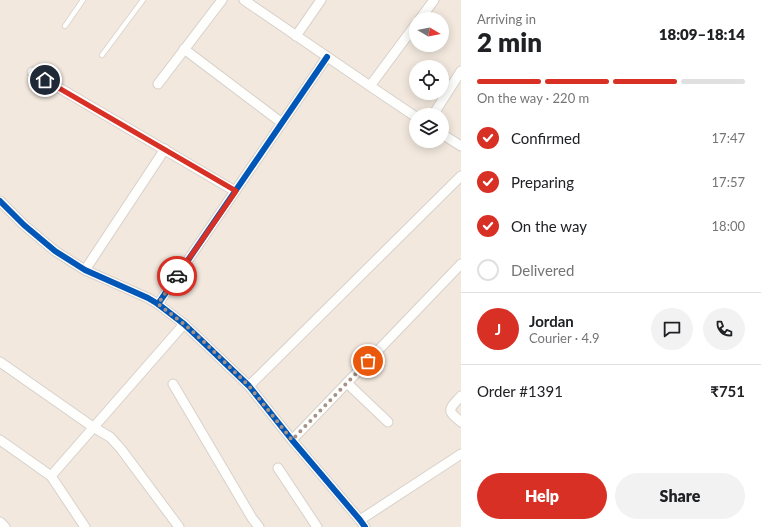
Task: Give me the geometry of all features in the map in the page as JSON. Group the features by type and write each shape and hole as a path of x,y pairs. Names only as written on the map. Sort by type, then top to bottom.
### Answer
{"street":[{"path":"158,84 222,0"},
{"path":"244,0 409,112"},
{"path":"296,36 322,0"},
{"path":"425,12 434,0"},
{"path":"370,86 409,33"},
{"path":"184,49 282,123"},
{"path":"158,304 327,57"},
{"path":"437,108 461,71"},
{"path":"32,72 236,191"},
{"path":"449,138 461,146"},
{"path":"85,270 164,149"},
{"path":"249,386 461,176"},
{"path":"0,201 24,225 55,251 85,270 148,298 184,324 249,386 292,440 363,523 461,454"},
{"path":"292,440 461,264"},
{"path":"51,476 184,324"},
{"path":"0,362 116,442 179,527"},
{"path":"347,383 388,422"},
{"path":"173,384 258,527"},
{"path":"461,396 451,410 452,414 461,422"},
{"path":"0,440 51,476 85,527"},
{"path":"278,468 317,527"},
{"path":"0,522 5,527"}],"lane":[{"path":"65,26 83,0"},
{"path":"102,56 142,0"}],"shaded area":[{"path":"0,0 461,0 461,527 0,527"}],"cycle path":[{"path":"158,304 327,57"},
{"path":"0,201 24,225 55,251 85,270 148,298 184,324 249,386 365,527"}],"way so far":[{"path":"177,276 158,304 202,340 249,386 292,440 368,361"}],"route":[{"path":"45,80 236,191 177,276"}]}
